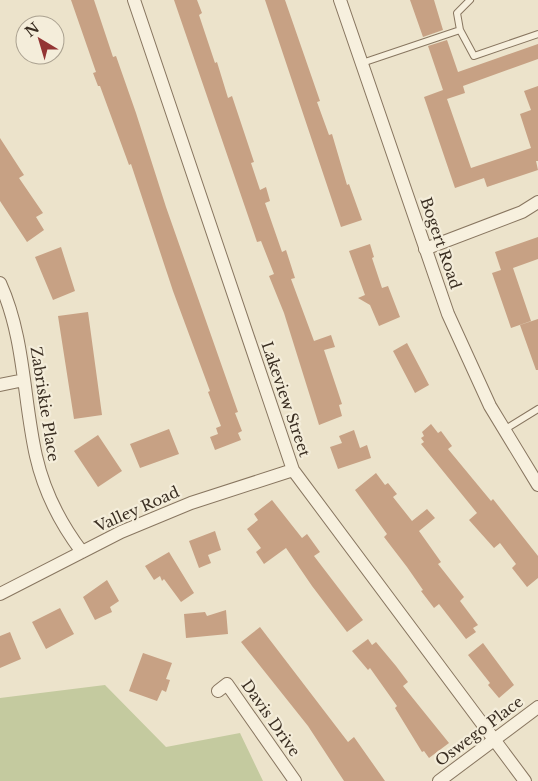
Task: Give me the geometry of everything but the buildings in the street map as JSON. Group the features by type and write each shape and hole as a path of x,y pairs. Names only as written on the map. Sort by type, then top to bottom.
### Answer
{"street":[{"name":"Lakeview Street","path":"134,0 293,470 525,781"},
{"name":"Bogert Road","path":"340,0 425,249 465,354 504,430 538,485"},
{"path":"425,249 522,212 538,202"},
{"path":"522,212 538,210"},
{"name":"Zabriskie Place","path":"0,283 17,332 36,455 43,482 55,511 82,552"},
{"path":"0,385 24,380"},
{"name":"Valley Road","path":"0,594 121,532 191,503 293,470"},
{"name":"Davis Drive","path":"218,691 227,684 296,781"},
{"name":"Oswego Place","path":"439,781 538,707"}],"lane":[{"path":"470,0 457,13 460,30 474,56 538,34"},
{"path":"362,63 460,30"},
{"path":"504,430 538,409"}],"green space":[{"path":"105,685 166,747 240,733 263,781 0,781 0,698"}]}
